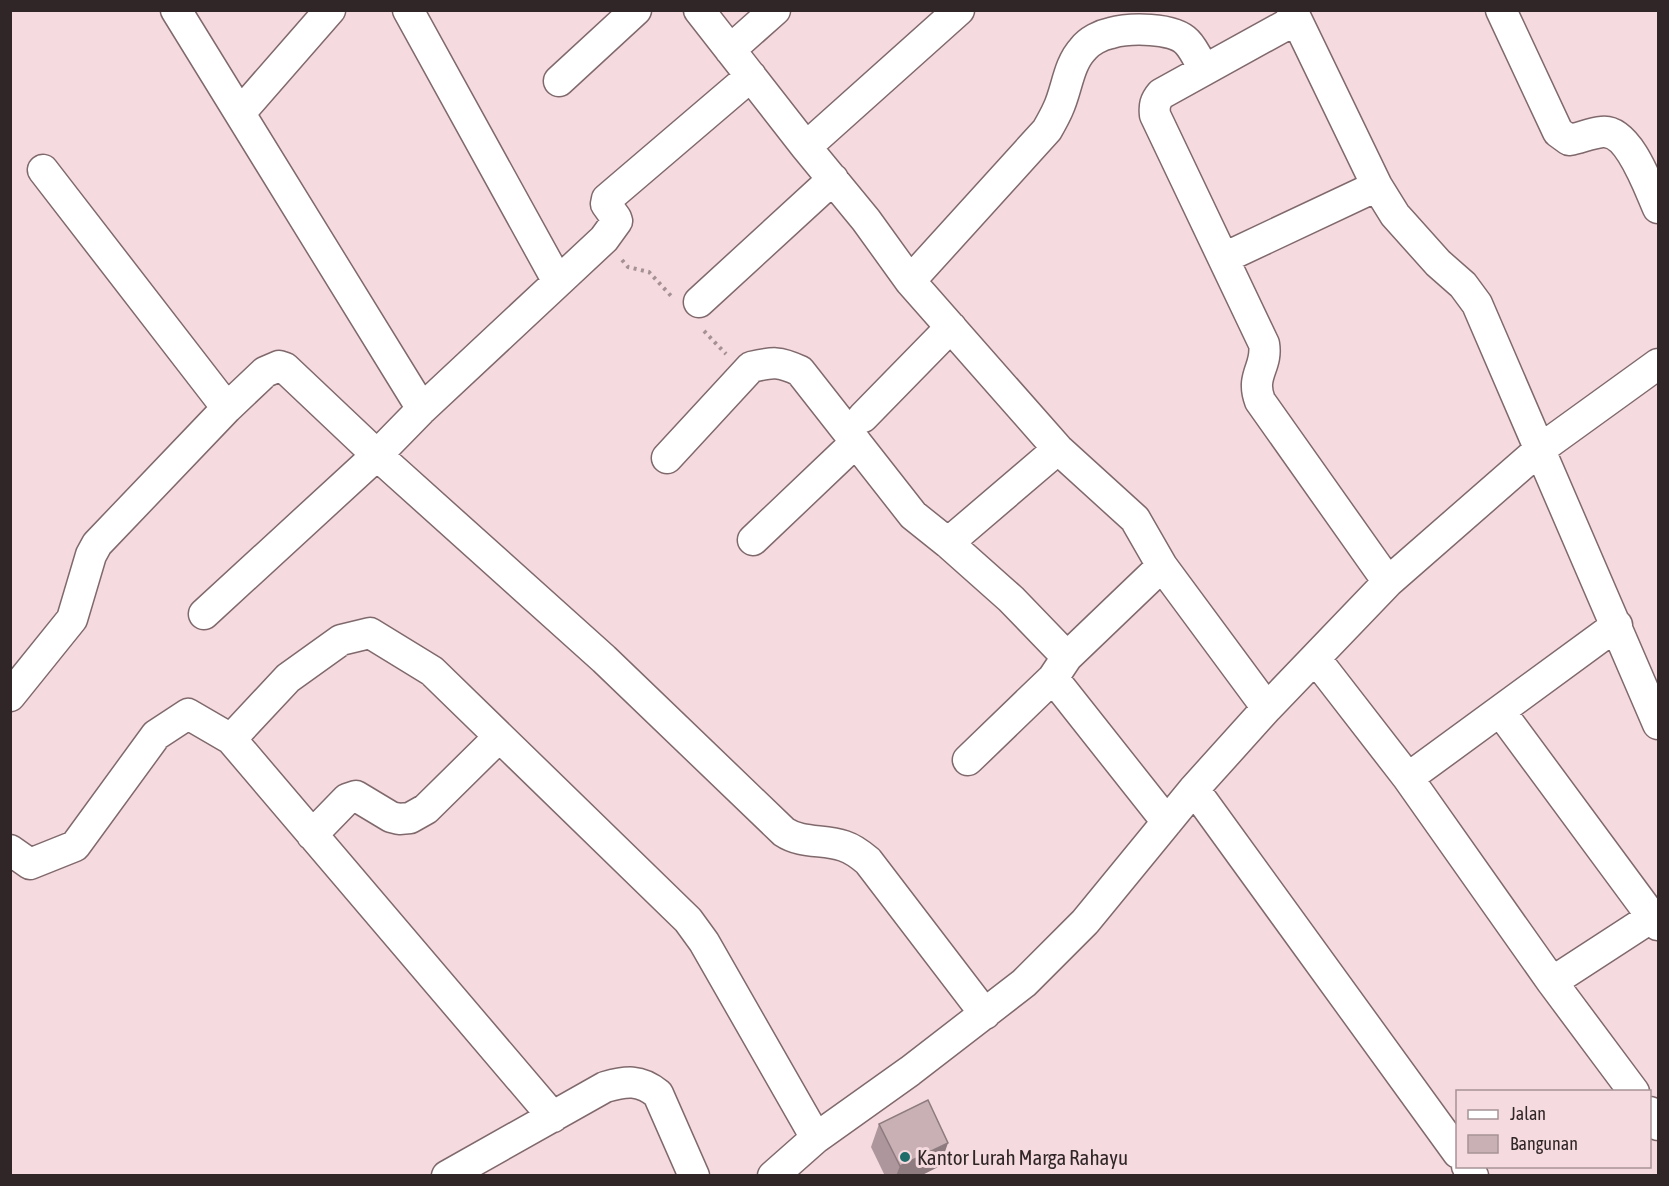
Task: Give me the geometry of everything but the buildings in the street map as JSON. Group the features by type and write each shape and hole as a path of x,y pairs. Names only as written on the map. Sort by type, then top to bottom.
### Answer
{"street":[{"path":"176,10 422,410"},
{"path":"240,113 330,10"},
{"path":"408,10 558,282"},
{"path":"559,81 636,10"},
{"path":"699,10 866,220 910,281 1058,449 1135,519 1162,566 1267,708"},
{"path":"730,50 775,10"},
{"path":"806,147 959,10"},
{"path":"1501,10 1558,132 1569,140 1604,131 1615,134 1630,149 1659,208"},
{"path":"1388,582 1260,401 1256,390 1257,377 1266,354 1264,344 1155,116 1154,106 1161,94 1294,15 1377,186 1395,215 1438,263 1463,285 1477,304 1659,724"},
{"path":"910,281 1047,129 1059,108 1071,69 1081,50 1092,41 1110,33 1131,30 1147,30 1174,35 1187,41 1204,70"},
{"path":"204,614 377,455 604,239 617,221 606,204 607,199 751,76"},
{"path":"43,170 227,408"},
{"path":"699,302 833,179"},
{"path":"1224,258 1377,186"},
{"path":"753,540 859,429 951,327"},
{"path":"668,458 751,367 783,363 800,371 859,429 913,515 1011,599 1167,822"},
{"path":"773,1176 816,1138 910,1071 1024,983 1084,922 1194,789 1267,708 1388,582 1539,450 1659,364"},
{"path":"10,696 72,619 91,555 97,544 227,408 265,372 279,366 285,368 377,455 604,659 784,832 792,837 843,845 868,861 985,1014"},
{"path":"948,543 1058,449"},
{"path":"968,760 1162,566"},
{"path":"1408,778 1617,625"},
{"path":"231,739 288,678 341,640 370,633 432,671 688,920 710,952 816,1138"},
{"path":"1315,658 1408,778 1552,982 1633,1090"},
{"path":"1500,711 1655,921 1552,982"},
{"path":"10,850 30,864 75,846 156,735 189,714 231,739 553,1117"},
{"path":"312,835 347,799 356,796 399,819 410,818 418,814 426,809 499,737"},
{"path":"1194,789 1456,1151"},
{"path":"447,1176 605,1087 620,1083 649,1086 658,1094 694,1176"}],"place":[{"name":"Kantor Lurah Marga Rahayu","path":"905,1157"}]}
